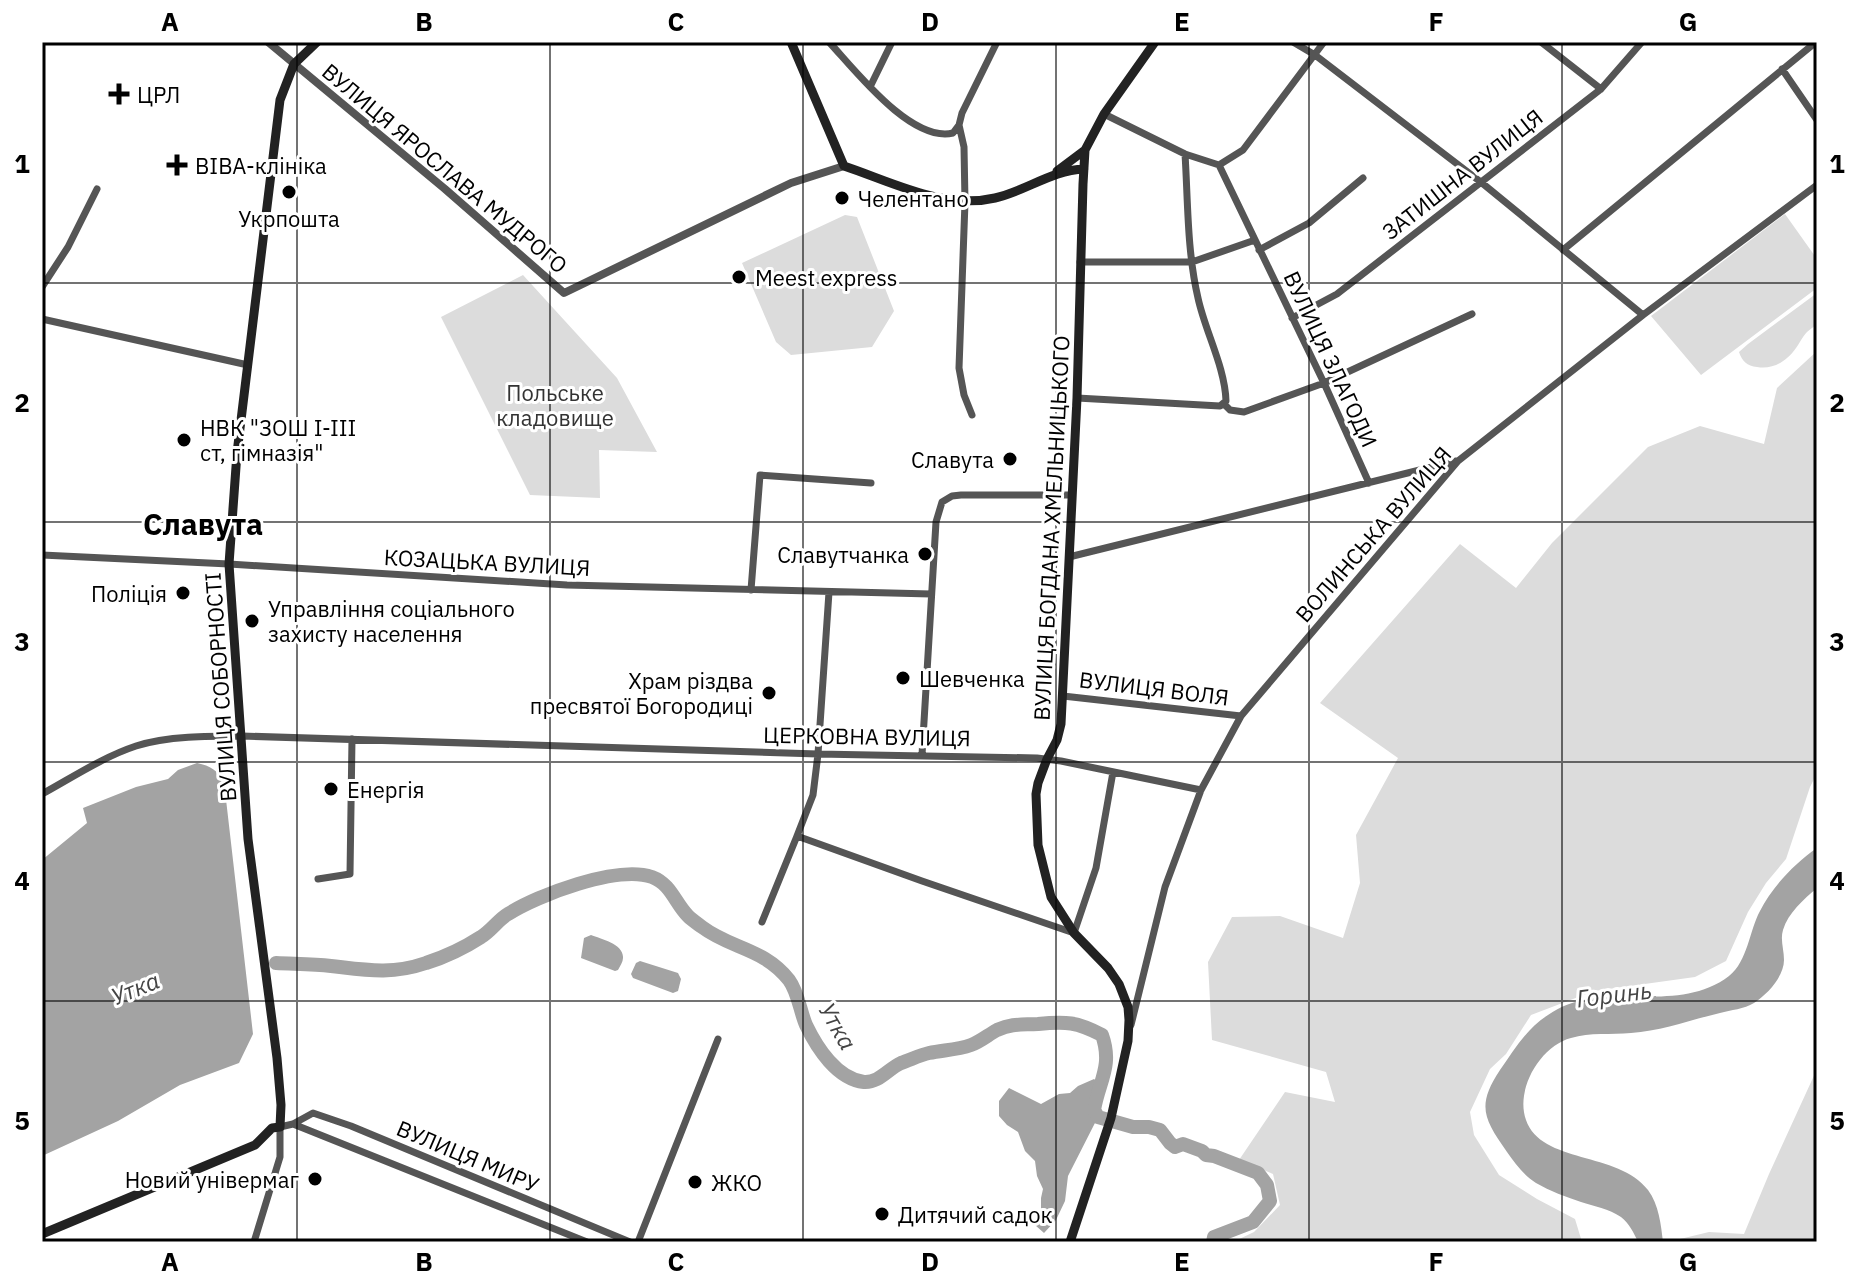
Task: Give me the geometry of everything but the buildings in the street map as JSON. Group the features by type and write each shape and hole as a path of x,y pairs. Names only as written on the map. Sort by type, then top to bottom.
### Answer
{"main road":[{"name":"ВУЛИЦЯ СОБОРНОСТІ","path":"280,1127 277,1058 248,839 229,564 237,453 280,100 294,64 317,42"},
{"path":"791,42 844,166 933,196 965,202 1009,194 1051,176 1072,169 1084,169"},
{"name":"ВУЛИЦЯ БОГДАНА ХМЕЛЬНИЦЬКОГО","path":"1070,1242 1113,1110 1129,1034 1128,1007 1119,984 1108,968 1074,933 1051,897 1038,845 1036,794 1060,732 1063,696 1085,150 1104,114 1155,42"},
{"path":"1051,176 1085,150"},
{"path":"1051,176 1070,176 1083,184"},
{"name":"ВУЛИЦЯ МИРУ","path":"42,1234 255,1145 272,1128 280,1127"}],"street":[{"name":"ВУЛИЦЯ ЯРОСЛАВА МУДРОГО","path":"268,42 564,293 791,183 844,166"},
{"path":"829,42 895,111 922,130 944,135 953,133 959,125 997,42"},
{"path":"870,87 892,42"},
{"path":"1293,42 1315,55 1482,183 1643,315"},
{"path":"1104,114 1185,154 1219,165 1243,150 1324,42"},
{"path":"1541,42 1601,89"},
{"name":"ЗАТИШНА ВУЛИЦЯ","path":"1292,318 1337,294 1482,183 1601,89 1642,42"},
{"path":"1563,250 1816,42"},
{"path":"1782,69 1817,120"},
{"path":"959,125 964,147 965,202 959,368 972,415"},
{"path":"1185,154 1192,262 1198,300 1223,380 1224,404"},
{"name":"ВУЛИЦЯ ЗЛАГОДИ","path":"1219,165 1369,483"},
{"path":"1259,250 1309,223 1363,178"},
{"name":"ВОЛИНСЬКА ВУЛИЦЯ","path":"1129,1034 1165,887 1201,790 1241,716 1458,461 1643,315 1817,185"},
{"path":"42,287 68,247 97,189"},
{"path":"1080,262 1192,262 1255,240"},
{"path":"1224,404 1230,410 1244,412 1324,383 1472,314"},
{"path":"42,319 248,365"},
{"path":"1077,398 1224,404"},
{"path":"1069,557 1458,461"},
{"path":"751,590 760,475 871,483"},
{"path":"922,755 939,506 952,496 1072,495"},
{"name":"КОЗАЦЬКА ВУЛИЦЯ","path":"42,555 567,585 931,594"},
{"path":"762,922 813,795 829,592"},
{"name":"ВУЛИЦЯ ВОЛЯ","path":"1063,696 1241,716"},
{"name":"ЦЕРКОВНА ВУЛИЦЯ","path":"42,794 112,755 140,745 168,740 242,736 1047,759 1201,790"},
{"path":"318,879 350,874 352,739"},
{"path":"797,836 1074,933 1096,868 1113,772"},
{"path":"638,1242 718,1039"},
{"name":"ВУЛИЦЯ МИРУ","path":"280,1127 313,1113 630,1242"},
{"name":"ВУЛИЦЯ МИРУ","path":"293,1124 587,1242"},
{"name":"ВУЛИЦЯ СОБОРНОСТІ","path":"254,1242 280,1157 280,1127"}],"green space":[{"path":"1785,214 1817,259 1817,288 1701,375 1651,316"},
{"path":"845,215 857,217 894,311 872,347 791,355 776,342 742,263"},
{"name":"Польське кладовище","path":"523,275 617,378 657,452 599,450 600,498 530,495 441,317"},
{"path":"1817,293 1817,324 1805,334 1788,357 1779,364 1763,368 1750,366 1743,360 1739,352"},
{"path":"1817,351 1817,773 1786,859 1748,912 1726,961 1695,977 1594,991 1531,1015 1506,1054 1490,1069 1470,1112 1474,1135 1499,1175 1575,1219 1582,1242 1233,1242 1254,1232 1280,1205 1273,1174 1239,1160 1285,1092 1335,1102 1326,1072 1212,1040 1208,962 1232,917 1280,916 1343,938 1360,883 1356,835 1398,758 1320,703 1460,544 1516,588 1552,543 1648,447 1700,426 1764,444 1777,388"},
{"path":"1817,1069 1817,1242 1663,1242 1663,1239 1680,1239 1709,1232 1744,1234"}],"water":[{"path":"197,763 213,769 224,782 253,1034 239,1063 180,1085 118,1121 42,1156 42,860 87,823 83,808 136,787 168,779 178,770"},
{"path":"1817,848 1817,888 1785,924 1781,972 1770,990 1759,999 1742,1008 1653,1030 1571,1038 1549,1050 1527,1083 1524,1108 1526,1120 1534,1134 1563,1151 1600,1162 1635,1178 1655,1202 1663,1242 1638,1242 1629,1225 1616,1214 1558,1194 1528,1177 1493,1130 1486,1112 1492,1083 1527,1033 1540,1020 1569,1004 1615,997 1686,994 1708,988 1729,976 1740,962 1756,919 1771,893 1792,868"},
{"path":"591,935 620,949 623,958 618,970 581,958 584,938"},
{"path":"640,961 678,973 681,979 678,991 673,993 633,978 631,974"},
{"path":"1094,1079 1105,1088 1098,1117 1068,1176 1065,1201 1056,1220 1044,1233 1035,1225 1041,1214 1043,1189 1035,1161 1025,1151 1018,1132 999,1116 999,1101 1009,1088 1041,1104 1059,1094 1070,1093"}],"waterway":[{"name":"Утка","path":"276,963 378,970 413,967 461,948 485,935 501,919 521,906 558,891 619,875 652,877 664,884 688,916 702,927 779,969 792,985 806,1025 822,1052 837,1069 854,1080 874,1080 901,1063 929,1053 971,1045 1013,1025 1071,1024 1102,1035 1106,1056 1094,1110 1098,1117 1133,1127 1160,1130 1175,1147 1183,1144 1258,1173 1267,1185 1270,1201 1253,1222 1214,1237 1213,1242"}],"place":[{"name":"ЦРЛ","path":"119,94"},
{"name":"ВІВА-клініка","path":"177,165"},
{"name":"Укрпошта","path":"289,192"},
{"name":"Челентано","path":"842,198"},
{"name":"Meest express","path":"739,277"},
{"name":"НВК \"ЗОШ І-ІІІ ст, гімназія\"","path":"184,440"},
{"name":"Славута","path":"1010,459"},
{"name":"Славутчанка","path":"925,554"},
{"name":"Поліція","path":"183,593"},
{"name":"Управління соціального захисту населення","path":"252,621"},
{"name":"Шевченка","path":"903,678"},
{"name":"Храм різдва пресвятої Богородиці","path":"769,693"},
{"name":"Енергія","path":"331,789"},
{"name":"Новий універмаг","path":"315,1179"},
{"name":"ЖКО","path":"695,1182"},
{"name":"Дитячий садок","path":"882,1214"}],"district":[{"name":"Славута","path":"203,523"}],"water label":[{"name":"Горинь","path":"1614,994"}]}
